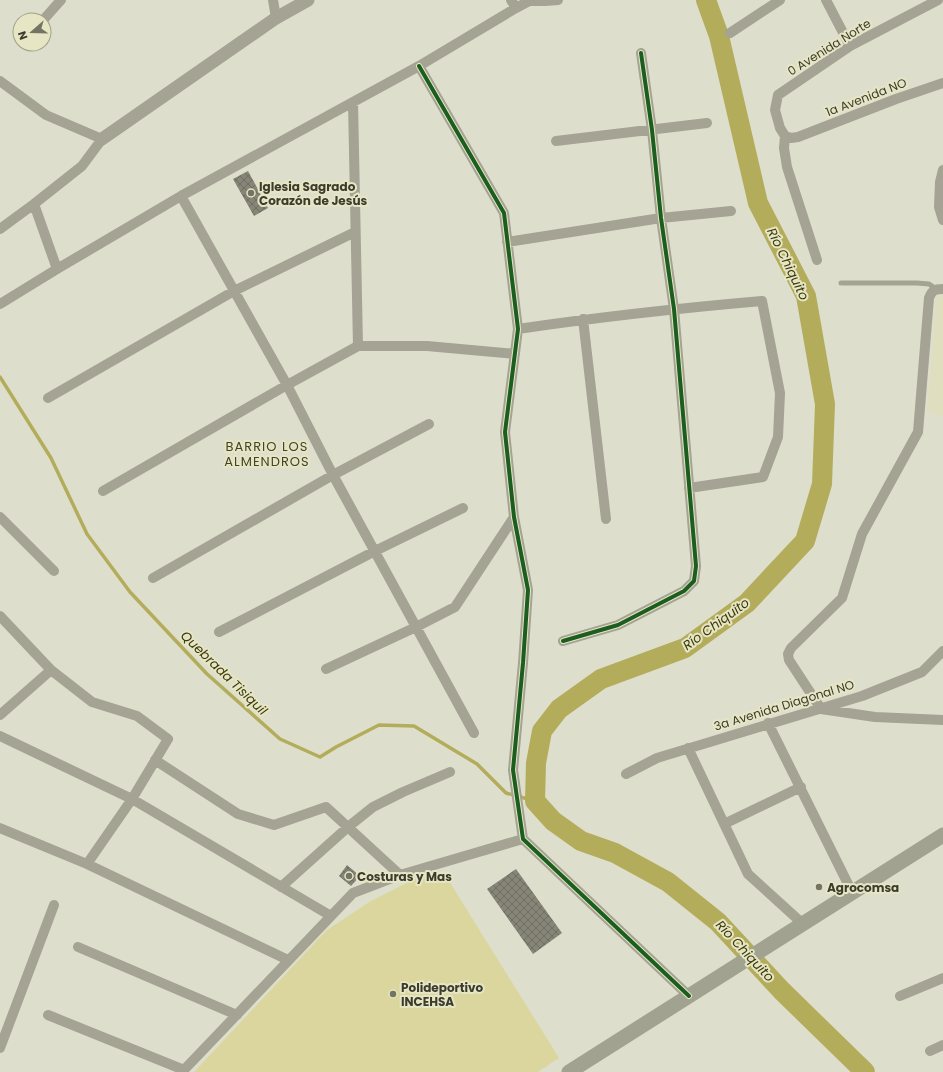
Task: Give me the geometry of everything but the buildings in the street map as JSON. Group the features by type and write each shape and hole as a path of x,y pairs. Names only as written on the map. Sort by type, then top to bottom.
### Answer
{"main road":[{"path":"569,1072 943,835"}],"street":[{"path":"50,12 61,0"},
{"path":"273,0 276,18"},
{"path":"0,229 82,166 102,139 276,18 308,0"},
{"path":"0,304 181,196 419,66 513,4 529,1 558,0"},
{"path":"730,33 780,0"},
{"path":"826,0 850,46"},
{"name":"0 Avenida Norte","path":"785,136 780,128 775,110 778,95 850,46 938,0"},
{"path":"563,641 618,625 684,591 694,581 696,566 674,309 661,218 652,130 641,53"},
{"path":"419,66 504,214 518,329 505,432 514,517 528,590 513,770 523,839 689,996"},
{"path":"0,81 46,115 102,139"},
{"name":"1a Avenida NO","path":"785,136 790,138 798,137 896,99 943,83"},
{"path":"353,102 358,346"},
{"path":"556,141 707,123"},
{"path":"785,136 784,148 787,166 817,260"},
{"path":"943,170 940,182 939,207 943,220"},
{"path":"181,196 288,385 333,475 474,733"},
{"path":"34,204 57,269"},
{"path":"507,242 661,218 731,211"},
{"path":"48,398 234,291 355,232"},
{"path":"939,289 931,293 929,298 918,432 862,534 842,598 791,648 788,654 789,660 821,709 875,717 943,720"},
{"path":"518,329 583,319 762,301 780,393 778,437 763,477 689,488"},
{"path":"583,319 606,519"},
{"path":"103,491 358,346 427,346 515,354"},
{"path":"154,578 333,475 429,424"},
{"path":"219,632 375,551 463,508"},
{"path":"0,517 54,571"},
{"path":"326,669 455,607 514,517"},
{"path":"0,616 52,670 92,702 137,716 168,739 132,799 87,864"},
{"name":"3a Avenida Diagonal NO","path":"626,774 657,758 862,696 922,672 943,651"},
{"path":"0,715 52,670"},
{"path":"768,724 852,892"},
{"path":"0,736 132,799 331,916"},
{"path":"688,748 748,874 799,926"},
{"path":"155,760 238,814 274,824 326,807 400,875"},
{"path":"281,887 348,827 373,807 403,792 450,772"},
{"path":"724,824 800,787"},
{"path":"0,828 87,864 288,960"},
{"path":"48,1015 183,1071 353,893 400,875 523,839"},
{"path":"0,1048 54,905"},
{"path":"78,947 237,1015"},
{"path":"900,996 943,978"},
{"path":"930,1051 943,1045"}],"lane":[{"path":"841,283 917,283 929,284 939,289"}],"shaded area":[{"path":"943,295 943,416 927,412 937,297"},
{"name":"Polideportivo INCEHSA","path":"444,873 559,1058 538,1072 194,1072 327,930 371,901 413,880"}],"waterway":[{"name":"Río Chiquito","path":"706,0 719,36 758,203 806,296 825,404 822,484 805,541 747,603 685,648 601,679 559,709 542,731 536,763 535,801 553,821 581,841 615,853 668,882 718,922 782,991 865,1072"},
{"name":"Quebrada Tisiquil","path":"0,377 51,458 87,534 130,592 207,674 280,739 320,757 379,725 414,726 477,764 506,793 535,801"}],"cycle path":[{"path":"563,641 618,625 684,591 694,581 696,566 674,309 661,218 652,130 641,53"},
{"path":"419,66 504,213 518,329 505,432 514,517 528,590 513,770 523,839 689,996"}],"place":[{"name":"Iglesia Sagrado Corazón de Jesús","path":"251,193"},
{"name":"Costuras y Mas","path":"349,876"},
{"name":"Agrocomsa","path":"819,887"},
{"name":"Polideportivo INCEHSA","path":"393,994"}],"district":[{"name":"BARRIO LOS ALMENDROS","path":"267,454"}]}
